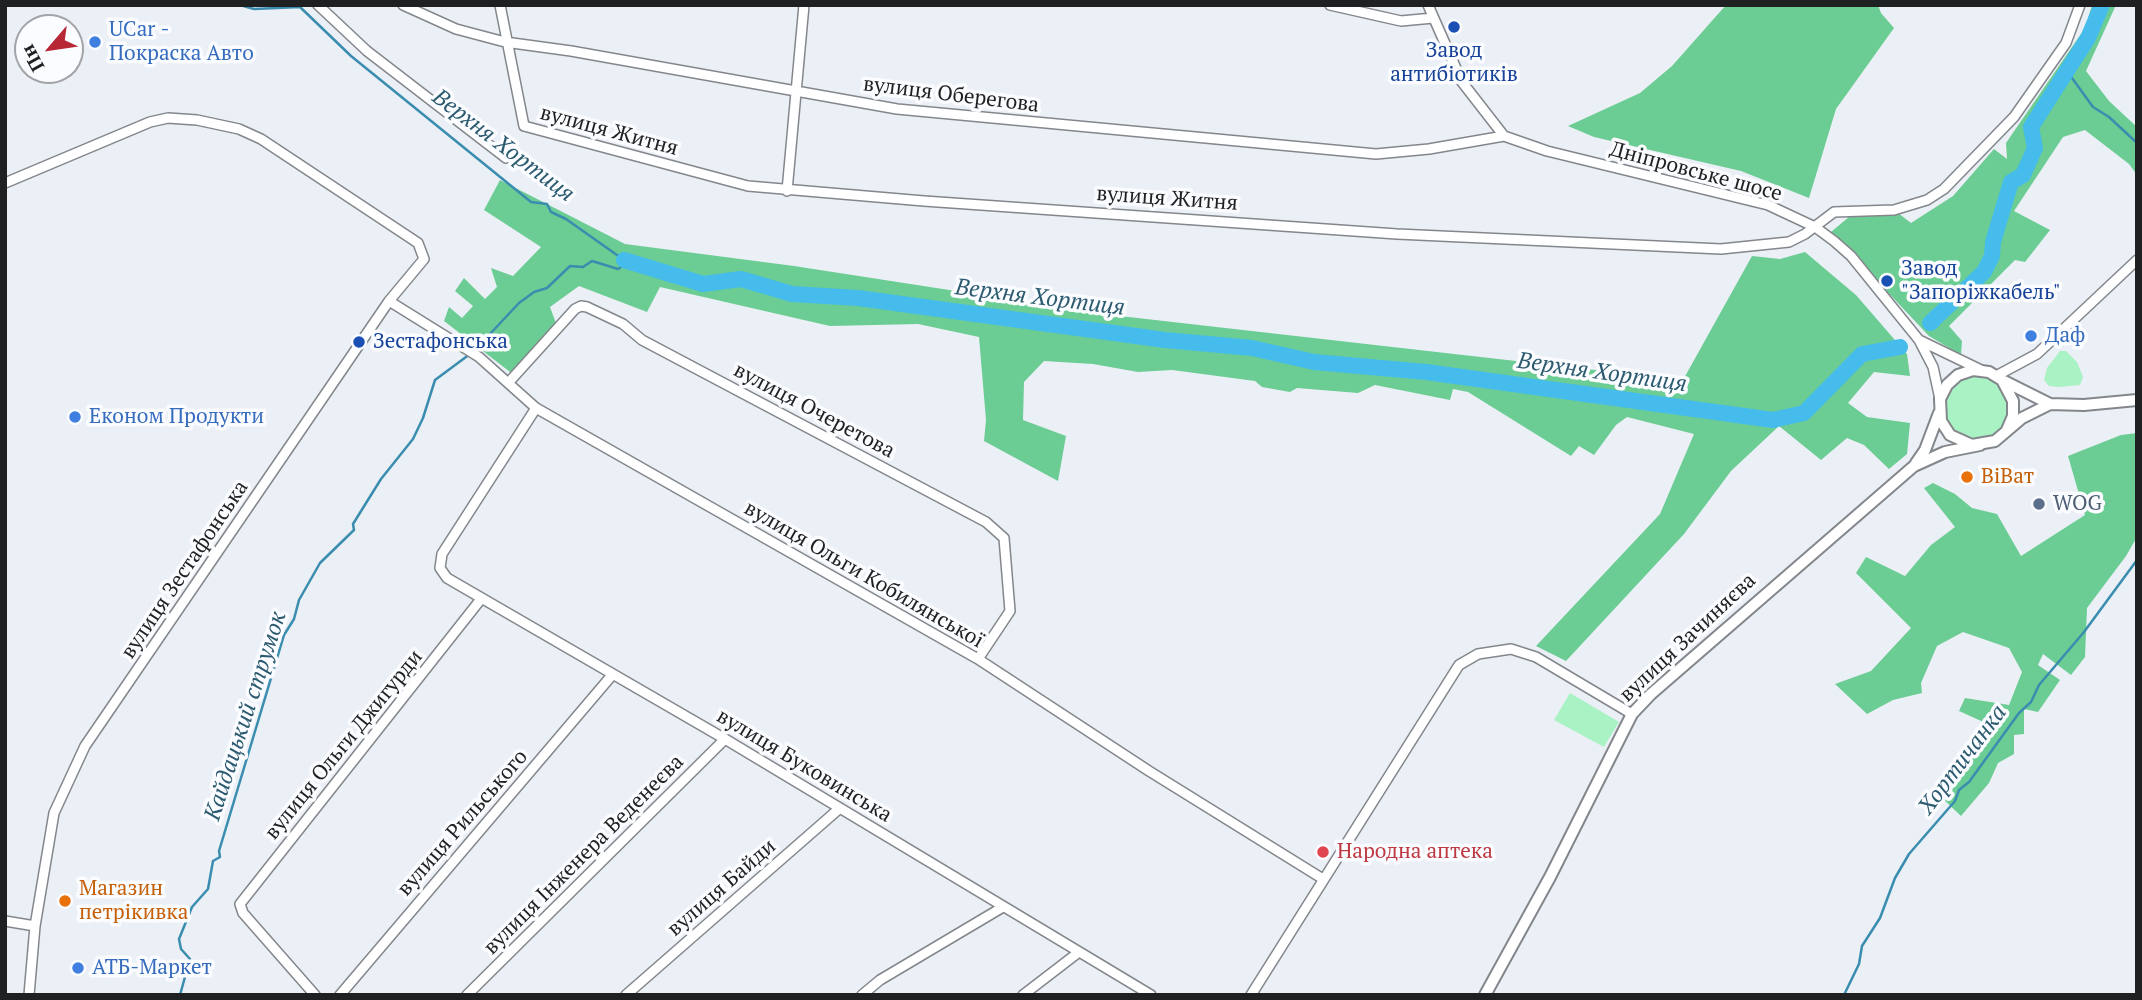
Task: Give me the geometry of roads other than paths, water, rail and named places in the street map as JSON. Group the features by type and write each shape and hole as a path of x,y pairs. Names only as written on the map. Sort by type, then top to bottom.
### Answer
{"main road":[{"path":"1914,466 1925,450 1939,413 1940,399 1947,385 1958,375 1981,371 2050,404 2084,405 2137,400"},
{"path":"1996,376 2007,386 2013,401 2013,416 2007,430"},
{"path":"1914,466 1945,452 1995,441 2022,418 2050,404"},
{"path":"1939,413 1950,435 1964,443 1980,445"},
{"name":"вулиця Зачиняєва","path":"1485,995 1550,877 1632,714 1682,667 1914,466"}],"street":[{"path":"318,5 367,51 506,158"},
{"name":"вулиця Оберегова","path":"403,5 456,29 505,42 897,109 1016,123 1376,155 1504,136"},
{"path":"500,5 505,42"},
{"path":"787,191 804,5"},
{"path":"1331,5 1401,21 1433,18"},
{"path":"1428,5 1462,82 1504,136"},
{"name":"вулиця Житня","path":"505,42 522,122 528,129 589,142 730,182 787,191 1397,234 1721,249 1788,242 1815,227 1834,212 1894,210 1927,200 1944,189 2014,117 2066,43 2080,5"},
{"name":"вулиця Зестафонська","path":"5,183 150,122 168,118 197,120 239,129 261,139 418,243 424,259 389,301 85,747 54,813 34,926 29,995"},
{"name":"Дніпровське шосе","path":"1504,136 1548,151 1768,205 1815,227 1851,256 1919,340 1933,367 1940,399"},
{"path":"1996,376 2037,354 2137,260"},
{"name":"вулиця Ольги Кобилянської","path":"389,301 479,357 536,408 978,659 1138,764 1323,879"},
{"name":"вулиця Очеретова","path":"509,382 575,309 587,307 622,324 631,333 663,351 986,522 1004,538 1010,611 978,659"},
{"path":"1919,340 1981,371"},
{"name":"вулиця Буковинська","path":"536,408 442,554 440,568 447,578 840,808 1151,995"},
{"name":"вулиця Ольги Джигурди","path":"315,995 243,913 240,904 481,599"},
{"path":"1251,995 1451,673 1478,654 1511,649 1536,657 1632,714"},
{"name":"вулиця Рильського","path":"340,995 613,674"},
{"name":"вулиця Інженера Веденеєва","path":"467,995 725,740"},
{"name":"вулиця Байди","path":"626,995 840,808"},
{"path":"862,995 880,980 1003,907"},
{"path":"5,921 34,926"},
{"path":"1023,995 1079,952"}],"waterway":[{"name":"Верхня Хортиця","path":"240,5 254,9 300,7 351,56 531,202 547,204 551,212 566,219 624,260"},
{"name":"Верхня Хортиця","path":"1933,321 1930,323 1984,272 1992,256 1993,242 2011,182 2023,175 2035,148 2031,127 2088,38 2102,5"},
{"name":"Хортичанка","path":"2067,71 2093,107 2109,117 2137,143"},
{"name":"Верхня Хортиця","path":"624,260 703,284 741,279 792,294 858,298 1165,340 1252,348 1314,362 1426,372 1773,420 1804,413 1862,354 1900,347"},
{"name":"Кайдацький струмок","path":"475,350 519,303 534,292 547,288 570,266 583,267 592,261 618,269 629,262"},
{"name":"Кайдацький струмок","path":"180,995 190,959 181,949 179,939 192,907 208,889 213,861 220,857 219,851 284,635 294,619 299,600 320,563 354,530 353,524 381,479 413,439 435,380 470,354"},
{"name":"Хортичанка","path":"1844,995 1859,964 1862,946 1880,918 1895,878 1909,854 1955,801 1959,790 1969,782 2019,713 2031,702 2039,685 2084,632 2137,560"}],"place":[{"name":"Завод антибіотиків","path":"1454,27"},
{"name":"UCar - Покраска Авто","path":"95,42"},
{"name":"Завод \"Запоріжкабель\"","path":"1887,281"},
{"name":"Даф","path":"2031,336"},
{"name":"Зестафонська","path":"359,342"},
{"name":"Економ Продукти","path":"75,417"},
{"name":"ВіВат","path":"1967,477"},
{"name":"WOG","path":"2039,504"},
{"name":"Народна аптека","path":"1323,852"},
{"name":"Магазин петрікивка","path":"65,901"},
{"name":"АТБ-Маркет","path":"78,968"}]}
